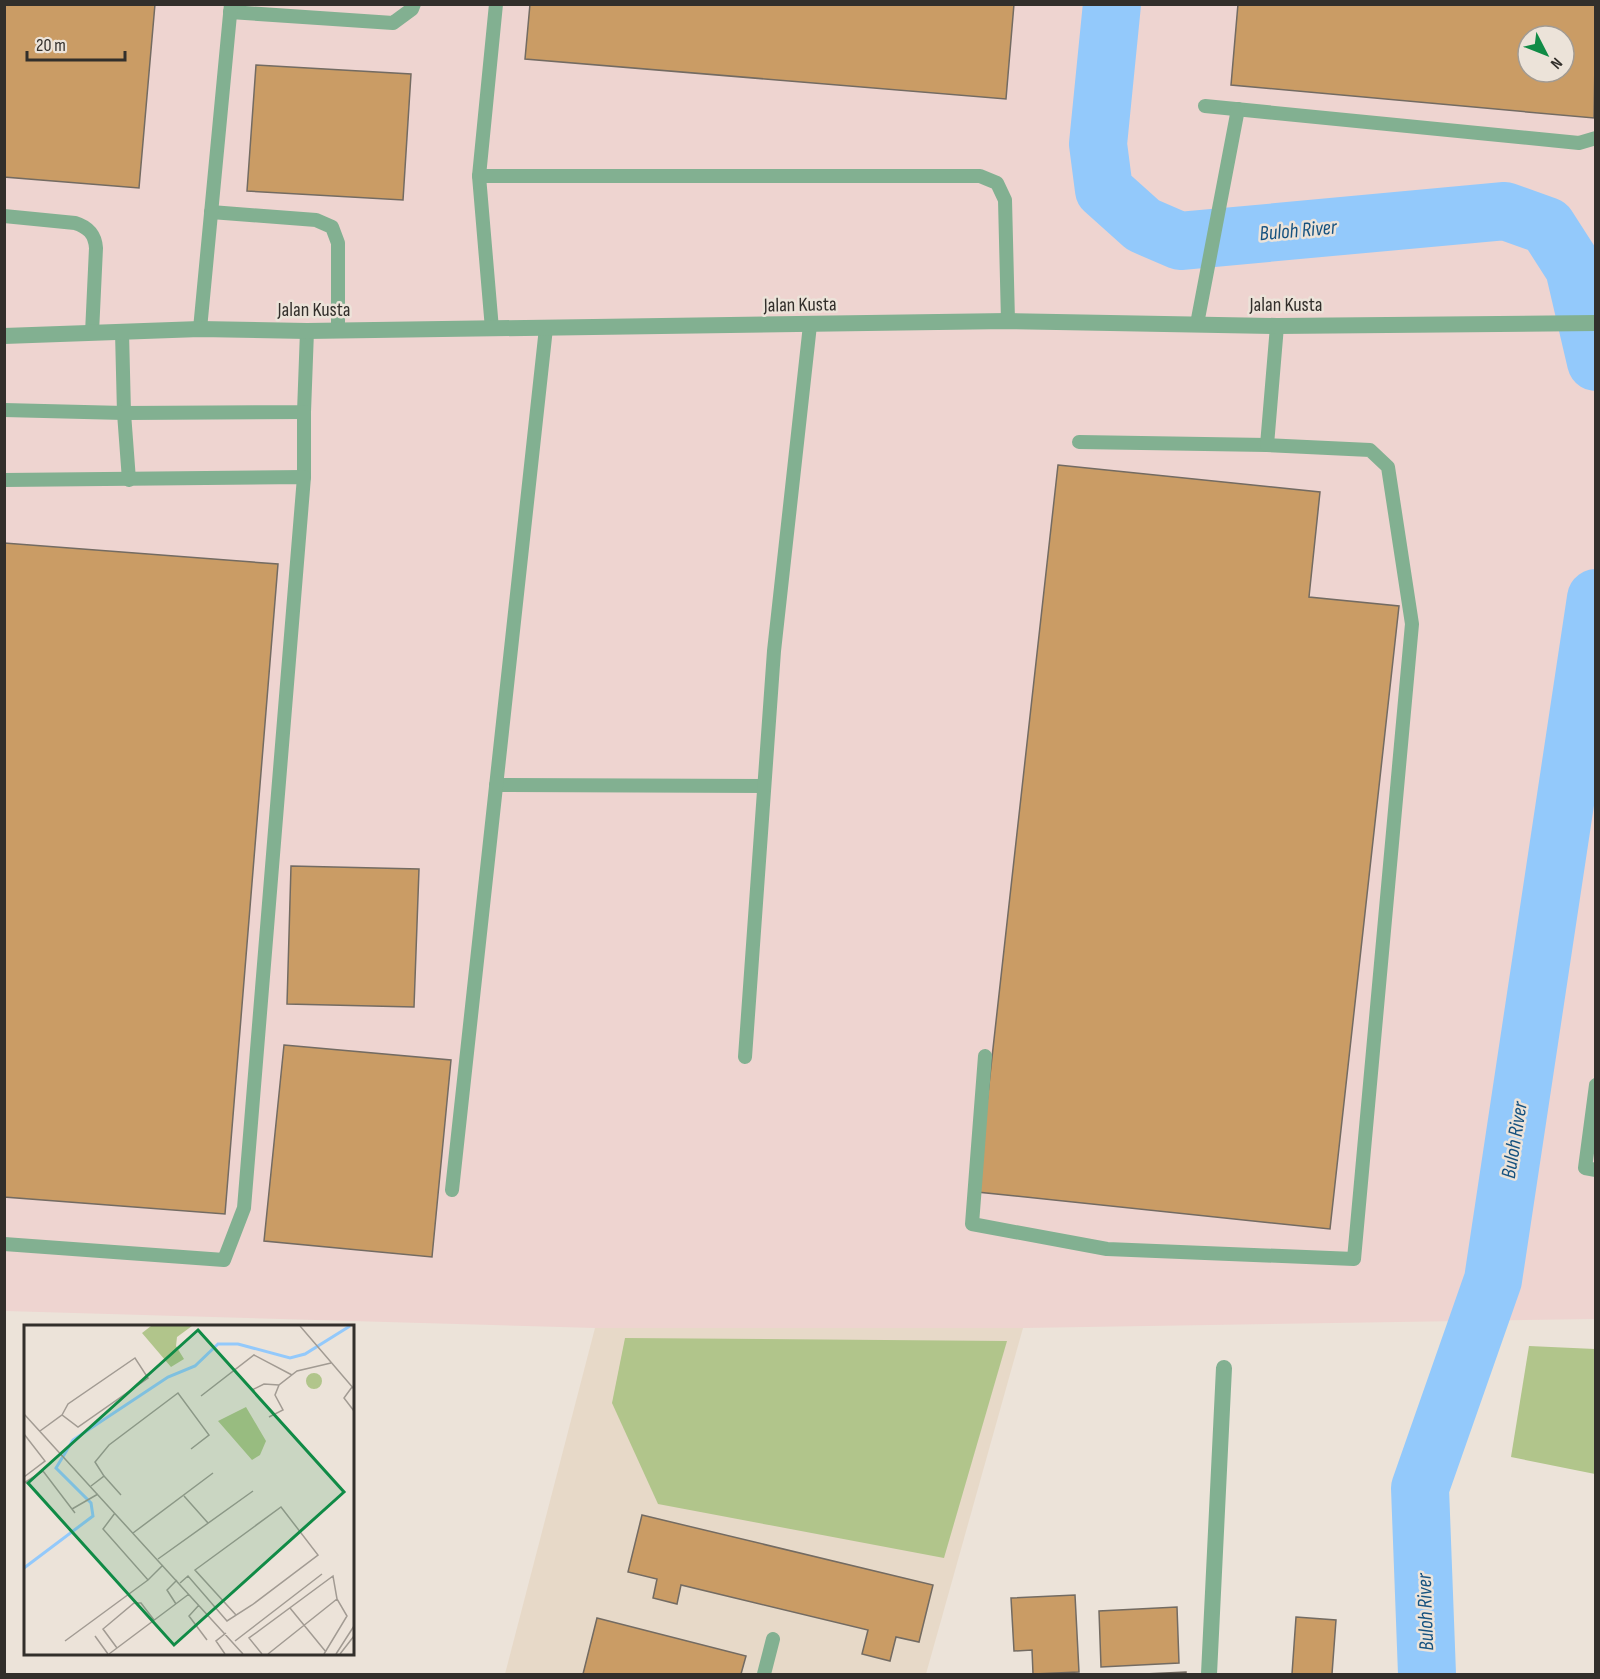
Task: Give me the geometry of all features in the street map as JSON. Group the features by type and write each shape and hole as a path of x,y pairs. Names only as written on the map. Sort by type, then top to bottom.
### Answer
{"street":[{"name":"Jalan Kusta","path":"4,336 200,329 492,329 1008,321 1277,326 1596,323"},
{"path":"1209,1674 1224,1368"}],"lane":[{"path":"200,329 231,8 393,23 412,9 414,4"},
{"path":"492,329 479,176 496,4"},
{"path":"1205,106 1579,143 1596,138"},
{"path":"1197,324 1238,109"},
{"path":"479,176 980,176 997,183 1005,200 1008,321"},
{"path":"211,212 316,220 332,227 339,243 338,330"},
{"path":"4,216 75,223 91,232 96,240 92,333"},
{"path":"745,1057 775,640 810,325"},
{"path":"1267,445 1277,326"},
{"path":"452,1190 546,328"},
{"path":"4,1244 224,1260 244,1208 304,477 307,330"},
{"path":"122,332 124,413 129,480"},
{"path":"4,410 124,413 304,412"},
{"path":"985,1056 972,1224 1107,1248 1354,1259 1412,624 1388,466 1370,450 1267,445 1078,442"},
{"path":"4,480 304,477"},
{"path":"496,784 764,786"},
{"path":"1596,1084 1586,1168 1596,1170"},
{"path":"764,1674 772,1639"}],"shaded area":[{"path":"5,5 1595,5 1595,1319 1023,1328 595,1328 5,1311"},
{"path":"595,1328 1023,1328 926,1674 505,1674"}],"green space":[{"path":"625,1338 1007,1341 944,1558 658,1504 612,1403"},
{"path":"1529,1346 1595,1349 1595,1474 1511,1457"}],"building":[{"path":"4,4 155,4 139,188 4,177"},
{"path":"530,4 1014,4 1006,99 525,59"},
{"path":"1238,4 1596,4 1594,118 1231,85"},
{"path":"256,65 411,74 403,200 247,191"},
{"path":"1058,465 1320,492 1309,597 1399,606 1330,1229 977,1192"},
{"path":"4,543 278,564 225,1214 4,1197"},
{"path":"291,866 419,869 414,1007 287,1004"},
{"path":"284,1045 451,1060 432,1257 264,1241"},
{"path":"642,1515 933,1585 919,1642 896,1637 890,1661 862,1654 868,1630 681,1585 677,1604 653,1598 657,1579 628,1572"},
{"path":"1075,1595 1079,1672 1033,1674 1032,1650 1014,1651 1011,1598"},
{"path":"1177,1607 1179,1663 1101,1667 1099,1611"},
{"path":"1296,1617 1336,1620 1332,1674 1292,1674"},
{"path":"597,1618 746,1656 741,1674 583,1674"},
{"path":"1186,1672 1186,1674 1144,1674"}],"waterway":[{"name":"Buloh River","path":"1112,4 1098,144 1104,190 1143,225 1180,241 1505,211 1547,226 1574,268 1596,362"},
{"name":"Buloh River","path":"1427,1674 1420,1488 1493,1280 1596,598"}]}
